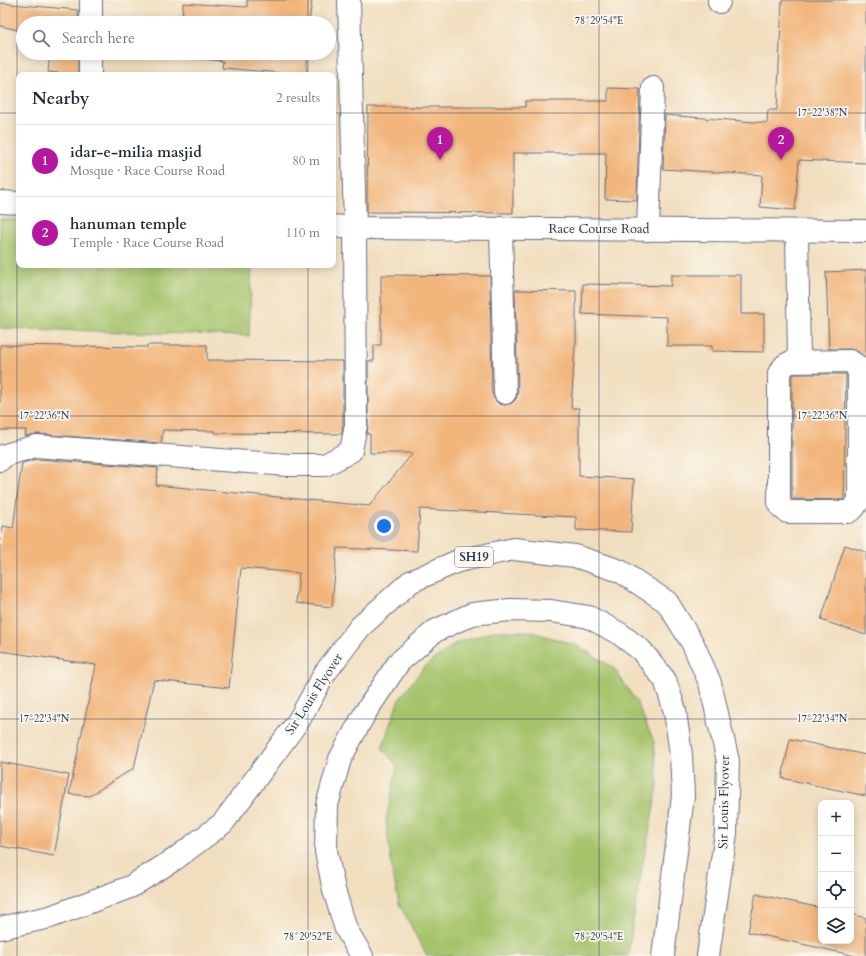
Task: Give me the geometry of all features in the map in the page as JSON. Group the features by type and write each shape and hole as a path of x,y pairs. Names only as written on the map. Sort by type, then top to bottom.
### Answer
{"street":[{"path":"91,0 91,16"},
{"path":"0,460 5,455 36,446 288,465 325,465 351,451 356,425 355,228 349,0"},
{"path":"90,60 90,72"},
{"path":"648,230 653,88"},
{"path":"0,202 16,203"},
{"name":"Race Course Road","path":"336,226 355,228 866,231"},
{"path":"501,228 505,393"},
{"path":"797,231 799,362"},
{"path":"850,361 856,365 859,374 858,500 854,508 848,512 787,512 782,508 779,502 779,373 785,365 792,362 799,362 850,361"},
{"name":"Sir Louis Flyover","path":"0,928 50,917 130,887 175,859 223,823 298,720 325,673 360,627 410,582 458,561 514,549 575,556 620,571 667,602 694,644 710,683 728,761 726,834 708,956"},
{"path":"362,956 346,929 334,890 326,851 327,805 340,759 364,714 399,662 435,630 472,614 510,610 551,611 589,617 620,634 641,650 665,680 675,711 681,755 683,796 663,956"}],"green space":[{"path":"0,219 16,220 16,268 252,268 249,336 0,328"},
{"path":"493,631 529,631 576,645 614,668 637,703 654,742 658,785 636,901 628,956 427,956 399,904 392,870 386,821 397,766 382,748 398,701 424,667 454,644"}],"building":[{"path":"247,0 312,0 310,16 182,16 183,3 247,7"},
{"path":"782,0 866,0 866,163 799,160 795,210 760,207 762,175 663,169 665,115 767,123 768,110 777,110"},
{"path":"0,3 78,10 78,16 16,16 16,29 0,26"},
{"path":"49,60 78,60 78,72 48,72"},
{"path":"212,60 307,60 306,72 270,72 222,68 223,61"},
{"path":"608,88 640,89 637,200 605,199 606,153 513,153 513,213 367,212 368,107 525,107 525,101 608,101"},
{"path":"866,270 866,358 857,351 850,349 829,349 826,272"},
{"path":"381,275 490,276 492,393 495,400 499,404 505,405 512,403 516,399 518,393 515,290 576,291 576,345 571,408 579,408 579,476 634,479 631,532 576,530 576,517 420,509 417,551 337,548 332,607 296,603 299,573 241,568 229,688 154,680 134,768 89,796 69,794 96,665 0,651 0,546 3,526 13,528 22,463 37,459 158,468 156,485 369,506 413,453 370,453 370,434 367,434 368,361 374,361 374,345 381,345"},
{"path":"671,275 741,275 741,314 764,314 764,352 712,351 712,346 667,346 667,317 582,314 583,284 671,286"},
{"path":"0,345 147,347 147,345 207,345 207,360 343,361 342,434 215,433 215,431 163,430 161,443 37,434 25,436 26,430 0,430"},
{"path":"794,374 846,374 844,500 792,499 792,377"},
{"path":"845,545 866,552 866,635 821,620"},
{"path":"790,739 866,755 866,796 782,778"},
{"path":"0,762 69,775 54,856 0,846"},
{"path":"756,894 818,907 818,944 854,944 854,915 866,918 866,956 856,956 748,932"}],"place":[{"name":"idar-e-milia masjid","path":"440,160"},
{"name":"hanuman temple","path":"781,160"}]}
